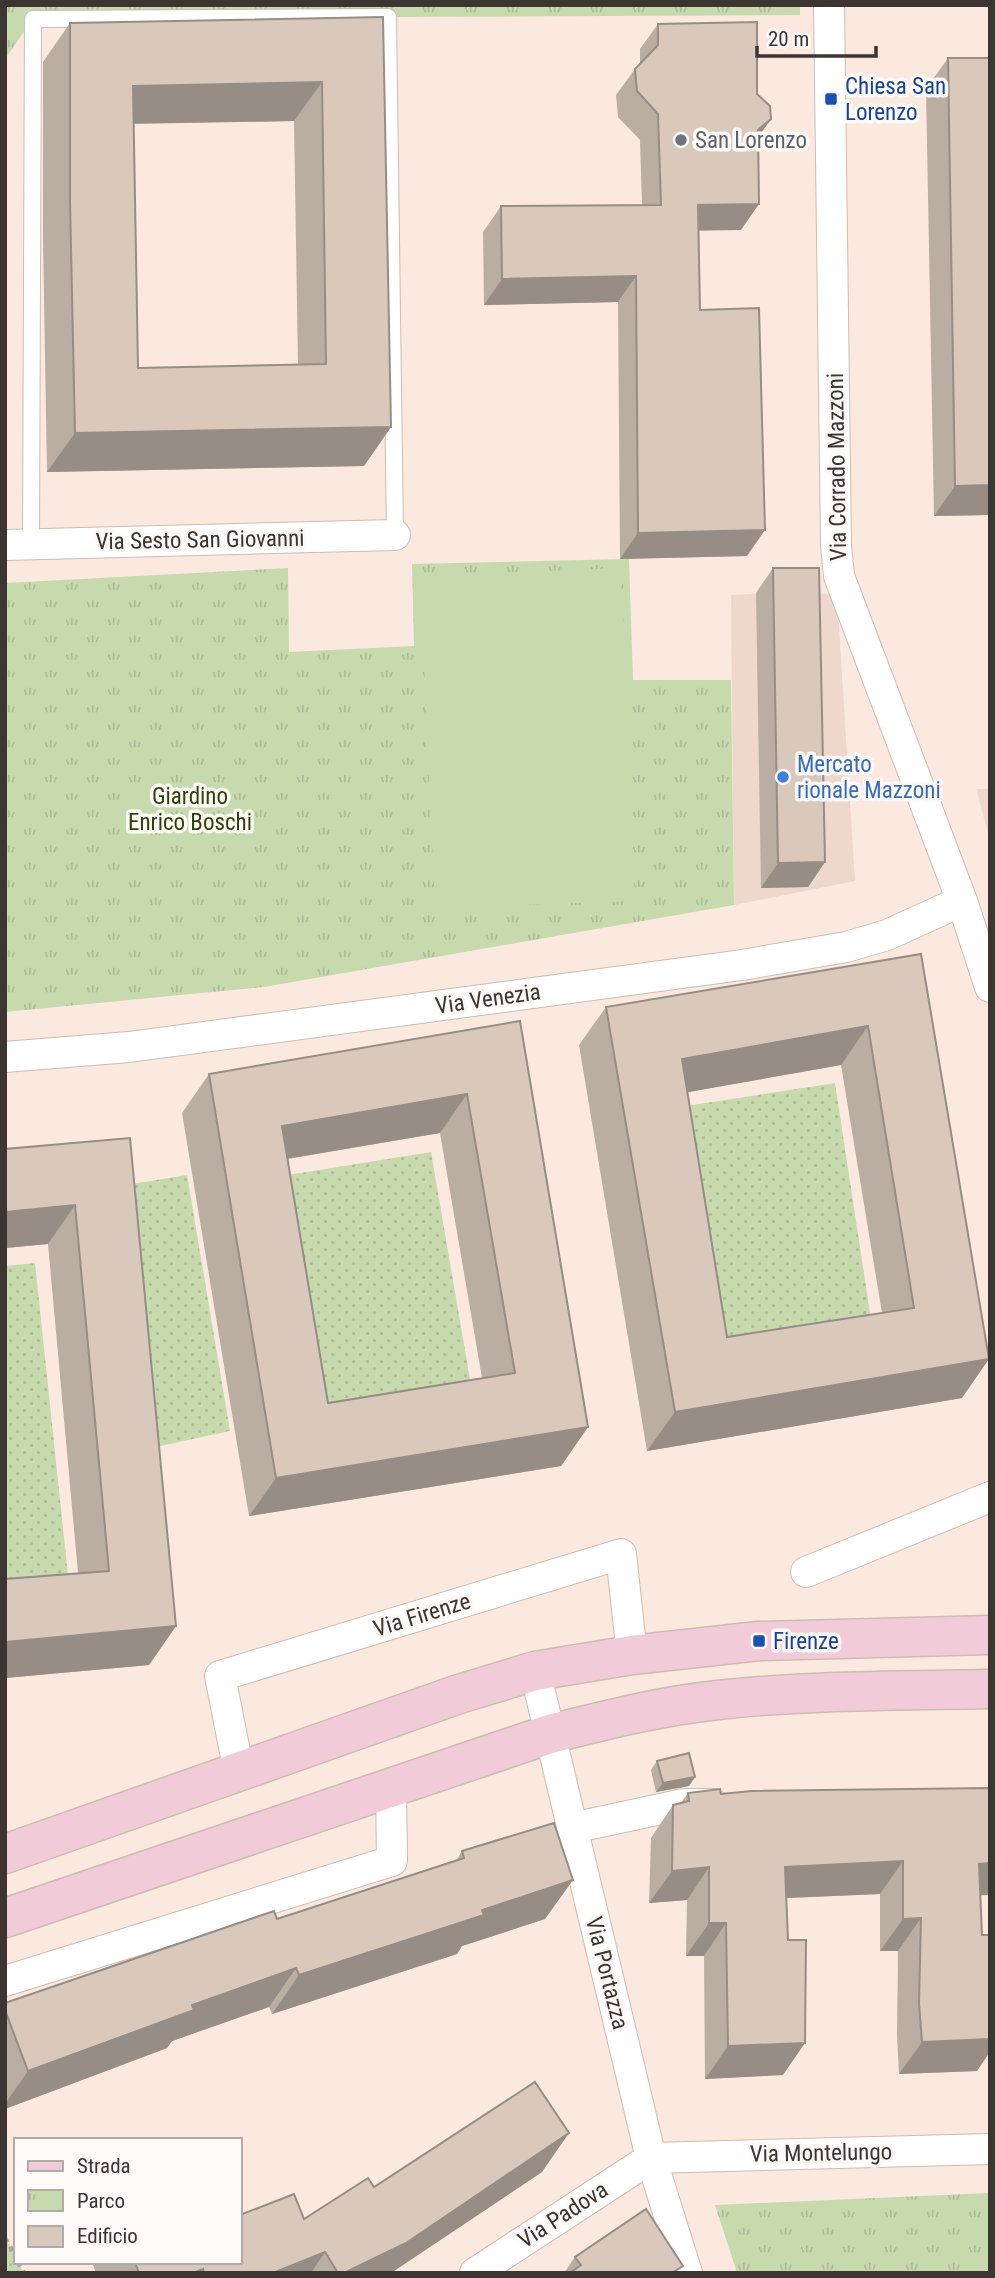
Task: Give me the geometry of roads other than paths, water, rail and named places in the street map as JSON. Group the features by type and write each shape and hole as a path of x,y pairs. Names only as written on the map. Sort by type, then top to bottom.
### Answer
{"street":[{"name":"Via Corrado Mazzoni","path":"829,5 836,545 839,576 962,901 990,986"},
{"name":"Via Sesto San Giovanni","path":"18,545 395,535"},
{"name":"Via Venezia","path":"5,1057 129,1047 751,964 846,947 877,938 962,901"},
{"path":"806,1572 990,1497"},
{"name":"Via Firenze","path":"239,1772 220,1676 621,1554 632,1655"},
{"path":"5,1854 459,1694 535,1671 632,1655 784,1639 990,1635"},
{"name":"Via Portazza","path":"535,1671 651,2158 687,2273"},
{"path":"5,1918 550,1734 643,1712 716,1700 797,1693 990,1689"},
{"path":"5,1981 392,1861 391,1786"},
{"path":"572,1828 684,1804 738,1803"},
{"name":"Via Montelungo","path":"651,2158 990,2149"},
{"name":"Via Padova","path":"475,2273 651,2158"}],"lane":[{"path":"18,545 33,19 388,17 395,535"}],"place":[{"name":"Chiesa San Lorenzo","path":"831,99"},
{"name":"San Lorenzo","path":"681,140"},
{"name":"Mercato rionale Mazzoni","path":"783,777"},
{"name":"Firenze","path":"759,1641"}],"park label":[{"name":"Giardino Enrico Boschi","path":"190,809"}]}
